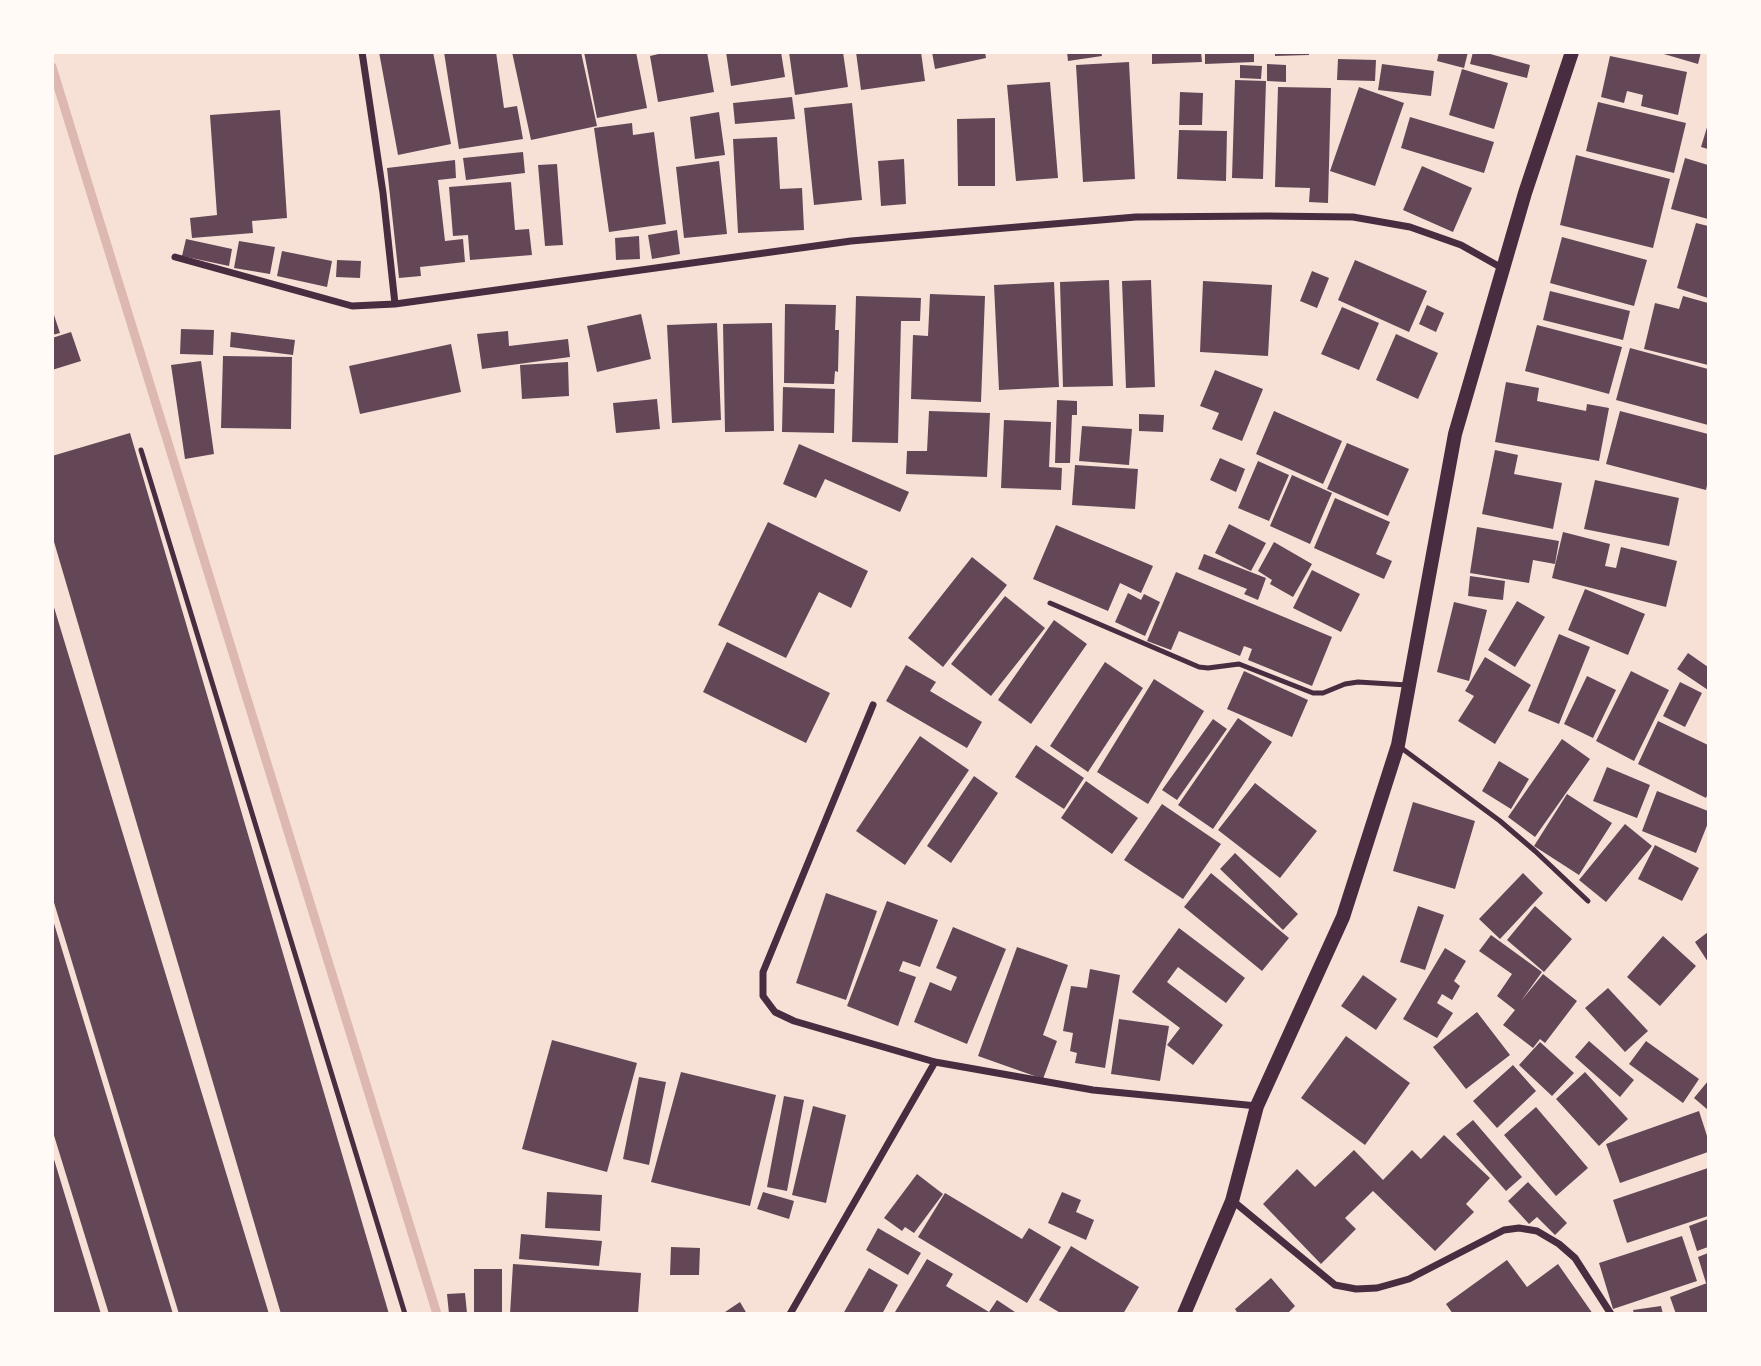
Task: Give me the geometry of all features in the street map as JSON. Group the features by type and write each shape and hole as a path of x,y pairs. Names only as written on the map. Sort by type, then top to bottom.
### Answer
{"main road":[{"path":"1184,1314 1232,1201 1257,1106 1343,917 1398,745 1455,434 1525,193 1572,52"}],"street":[{"path":"362,52 383,193 395,304"},
{"path":"175,257 352,306 395,304 851,241 1136,217 1353,217 1410,227 1461,246 1503,269"},
{"path":"873,705 763,972 763,996 775,1012 794,1021 935,1062 1093,1090 1257,1106"},
{"path":"790,1314 935,1062"},
{"path":"1232,1201 1335,1285 1356,1289 1377,1288 1409,1279 1504,1230 1519,1228 1537,1231 1559,1244 1575,1258 1611,1314"}],"lane":[{"path":"141,450 405,1314"},
{"path":"1050,603 1199,667 1239,664 1314,693 1323,693 1358,682 1407,685"},
{"path":"1398,745 1500,821 1588,901"}],"building":[{"path":"379,52 433,52 451,144 398,155"},
{"path":"444,52 496,52 504,108 517,106 523,139 459,149"},
{"path":"512,52 581,52 597,126 531,140"},
{"path":"584,52 636,52 647,108 597,118"},
{"path":"667,52 707,52 714,92 658,102 650,56"},
{"path":"726,52 781,52 785,77 731,86"},
{"path":"789,52 843,52 848,87 795,95"},
{"path":"856,52 921,52 925,81 861,90"},
{"path":"932,52 985,52 986,58 935,69"},
{"path":"1067,52 1101,52 1102,56 1068,61"},
{"path":"1152,52 1201,52 1202,62 1152,64"},
{"path":"1205,52 1254,52 1254,62 1205,64"},
{"path":"1275,52 1309,52 1309,55 1275,56"},
{"path":"1439,52 1468,52 1464,68 1437,61"},
{"path":"1473,52 1483,52 1530,65 1527,78 1470,64"},
{"path":"1657,52 1701,52 1698,64"},
{"path":"1610,56 1687,72 1678,115 1641,106 1643,95 1627,91 1624,103 1601,97"},
{"path":"1338,59 1376,60 1375,81 1337,80"},
{"path":"1129,62 1135,179 1083,182 1076,65"},
{"path":"1267,64 1286,65 1286,82 1267,81"},
{"path":"1382,64 1434,71 1431,96 1378,90"},
{"path":"1240,65 1262,66 1261,79 1240,78"},
{"path":"1462,69 1508,83 1494,129 1449,115"},
{"path":"1235,80 1266,81 1263,179 1232,178"},
{"path":"1050,82 1058,178 1016,181 1007,85"},
{"path":"1278,87 1331,88 1328,203 1309,202 1310,188 1275,187"},
{"path":"1359,87 1404,103 1375,186 1330,171"},
{"path":"1180,92 1203,93 1202,125 1179,125"},
{"path":"792,97 795,119 735,124 733,103"},
{"path":"1598,102 1686,123 1674,173 1586,151"},
{"path":"852,103 862,200 814,205 804,108"},
{"path":"280,110 287,218 252,221 253,233 192,238 190,218 217,215 210,115"},
{"path":"719,112 725,155 695,159 690,117"},
{"path":"1410,117 1494,142 1484,173 1401,148"},
{"path":"995,118 995,186 958,186 957,119"},
{"path":"632,123 633,135 654,132 666,224 609,232 594,128"},
{"path":"1708,124 1708,149 1701,147"},
{"path":"1179,130 1227,131 1226,181 1177,179"},
{"path":"777,137 780,189 802,188 804,230 738,233 733,139"},
{"path":"523,152 525,173 466,180 463,158"},
{"path":"1576,155 1670,179 1653,248 1560,225"},
{"path":"1685,158 1708,165 1708,219 1671,209"},
{"path":"904,159 906,204 881,206 878,161"},
{"path":"455,160 456,178 438,180 445,241 463,239 465,262 420,267 421,276 399,278 387,168"},
{"path":"719,161 727,234 684,238 676,167"},
{"path":"557,164 563,245 545,246 538,165"},
{"path":"1422,166 1472,188 1453,232 1403,210"},
{"path":"511,182 515,230 529,229 532,255 470,260 468,235 453,236 449,187"},
{"path":"1696,223 1708,226 1708,298 1677,288"},
{"path":"677,230 680,254 652,259 648,235"},
{"path":"639,236 640,259 616,260 615,238"},
{"path":"1562,237 1647,260 1634,306 1550,283"},
{"path":"186,239 232,249 229,266 182,256"},
{"path":"239,241 275,247 270,274 234,268"},
{"path":"282,251 332,261 327,287 277,276"},
{"path":"337,260 361,261 360,278 336,277"},
{"path":"1355,260 1427,291 1409,332 1338,300"},
{"path":"1312,271 1329,278 1317,308 1300,301"},
{"path":"1109,280 1113,386 1063,387 1060,282"},
{"path":"1151,280 1155,387 1126,388 1122,281"},
{"path":"1203,281 1272,285 1268,356 1200,352"},
{"path":"1054,282 1059,387 999,390 994,285"},
{"path":"1550,291 1630,311 1623,340 1543,320"},
{"path":"930,294 985,296 981,402 911,399 913,335 928,336"},
{"path":"856,296 921,298 920,321 901,321 898,443 852,442"},
{"path":"1683,296 1708,303 1708,365 1644,349 1655,303 1679,309"},
{"path":"785,304 836,305 835,330 839,330 838,372 835,371 834,384 784,383"},
{"path":"1427,305 1444,313 1436,332 1419,324"},
{"path":"1342,307 1379,323 1359,370 1321,354"},
{"path":"52,309 60,333 52,335"},
{"path":"641,314 651,359 597,372 587,326"},
{"path":"717,323 721,420 672,423 667,325"},
{"path":"772,323 774,431 725,432 723,324"},
{"path":"1537,325 1622,347 1609,394 1525,371"},
{"path":"181,329 214,330 213,355 180,354"},
{"path":"508,331 509,346 568,339 570,357 482,369 477,334"},
{"path":"71,332 81,361 52,370 52,338"},
{"path":"231,332 295,340 293,355 230,347"},
{"path":"1396,334 1438,353 1418,399 1376,380"},
{"path":"451,344 461,392 360,414 349,366"},
{"path":"1630,348 1708,369 1708,425 1616,400"},
{"path":"223,356 292,357 291,429 221,428"},
{"path":"201,361 214,454 185,459 171,365"},
{"path":"568,362 569,396 522,399 520,365"},
{"path":"1215,370 1263,389 1242,441 1212,429 1219,413 1200,406"},
{"path":"1506,382 1539,388 1537,401 1586,411 1587,404 1609,408 1599,461 1495,442"},
{"path":"783,387 835,389 834,433 782,432"},
{"path":"657,399 660,429 616,433 613,403"},
{"path":"1057,400 1077,401 1077,415 1072,415 1070,463 1055,463"},
{"path":"929,411 990,413 987,477 906,474 907,451 927,451"},
{"path":"1274,411 1342,441 1323,484 1256,454"},
{"path":"1620,411 1708,434 1706,490 1606,464"},
{"path":"1139,414 1164,415 1163,432 1139,431"},
{"path":"1004,420 1051,422 1049,467 1062,468 1061,490 1001,488"},
{"path":"1082,426 1132,429 1129,465 1079,461"},
{"path":"130,433 389,1314 281,1314 52,535 52,456"},
{"path":"1347,443 1409,469 1388,516 1327,489"},
{"path":"799,444 909,492 900,512 825,479 816,498 783,484"},
{"path":"1495,450 1518,455 1514,474 1562,483 1553,529 1482,514"},
{"path":"1220,458 1245,469 1236,492 1210,480"},
{"path":"1258,461 1289,475 1269,521 1238,508"},
{"path":"1075,465 1138,469 1135,509 1072,505"},
{"path":"1292,475 1332,493 1310,544 1270,526"},
{"path":"1595,480 1679,498 1669,546 1584,529"},
{"path":"1335,498 1390,522 1376,554 1392,561 1384,579 1314,548"},
{"path":"768,522 868,571 851,608 819,592 786,658 718,625"},
{"path":"1229,524 1266,543 1251,571 1215,553"},
{"path":"1056,525 1153,566 1141,593 1120,583 1108,611 1033,579"},
{"path":"1477,527 1559,541 1555,564 1533,560 1529,583 1470,573"},
{"path":"1563,532 1610,544 1605,566 1616,568 1621,547 1677,561 1666,607 1552,578"},
{"path":"1274,542 1312,564 1293,597 1270,584 1272,580 1258,571"},
{"path":"1204,554 1266,578 1258,600 1244,594 1247,589 1198,569"},
{"path":"972,557 1007,585 943,667 908,638"},
{"path":"1312,570 1360,594 1341,632 1293,608"},
{"path":"1176,572 1332,637 1312,686 1248,660 1252,649 1244,646 1240,656 1179,631 1171,650 1147,641"},
{"path":"1470,576 1505,581 1503,600 1468,596"},
{"path":"1585,589 1645,614 1628,655 1568,630"},
{"path":"1128,593 1141,600 1144,594 1160,602 1145,636 1115,622"},
{"path":"1005,596 1045,628 991,696 951,664"},
{"path":"1517,601 1545,617 1515,667 1488,650"},
{"path":"1454,602 1487,610 1469,681 1437,672"},
{"path":"52,604 269,1314 179,1314 52,896"},
{"path":"1054,620 1087,644 1031,724 998,700"},
{"path":"1559,634 1590,647 1559,724 1528,711"},
{"path":"727,642 830,693 806,743 703,692"},
{"path":"1688,653 1708,667 1708,690 1677,669"},
{"path":"1485,657 1531,685 1495,744 1458,721 1474,696 1465,691"},
{"path":"1105,662 1143,688 1088,772 1050,746"},
{"path":"906,665 936,682 930,691 982,722 967,748 886,701"},
{"path":"1244,671 1308,700 1292,737 1227,709"},
{"path":"1631,671 1669,690 1634,761 1596,741"},
{"path":"1587,676 1616,690 1593,738 1564,724"},
{"path":"1154,679 1204,711 1148,804 1097,772"},
{"path":"1680,682 1702,693 1685,727 1663,716"},
{"path":"1238,718 1272,742 1213,829 1178,805"},
{"path":"1213,719 1227,729 1177,800 1162,790"},
{"path":"1658,721 1708,745 1706,798 1638,764"},
{"path":"920,736 969,770 905,865 856,831"},
{"path":"1562,739 1590,759 1535,837 1508,817"},
{"path":"1036,745 1084,778 1064,809 1015,777"},
{"path":"1499,761 1529,779 1511,809 1482,791"},
{"path":"1607,767 1650,785 1637,818 1593,801"},
{"path":"974,776 998,793 951,863 927,846"},
{"path":"1086,781 1138,818 1112,854 1061,818"},
{"path":"1255,783 1317,831 1280,878 1218,830"},
{"path":"1657,791 1708,811 1708,823 1696,853 1642,831"},
{"path":"1567,794 1612,823 1579,875 1534,846"},
{"path":"1413,802 1475,821 1455,889 1393,871"},
{"path":"1162,804 1221,844 1183,899 1124,860"},
{"path":"1625,824 1652,846 1606,902 1579,880"},
{"path":"1655,845 1699,868 1682,901 1638,879"},
{"path":"1235,853 1298,914 1283,930 1220,869"},
{"path":"1211,873 1289,938 1262,971 1184,907"},
{"path":"1523,873 1543,893 1500,939 1479,919"},
{"path":"826,893 877,911 846,1000 796,983"},
{"path":"887,901 938,920 920,967 903,961 899,971 916,977 898,1026 847,1006"},
{"path":"1418,906 1444,915 1425,970 1400,962"},
{"path":"1535,906 1572,939 1544,972 1507,940"},
{"path":"53,920 173,1314 109,1314 52,1129"},
{"path":"953,927 1006,949 967,1044 914,1022 930,982 951,991 957,977 936,968"},
{"path":"1179,928 1245,978 1226,1003 1178,967 1167,982 1223,1025 1193,1065 1167,1045 1180,1028 1132,992"},
{"path":"1708,932 1708,962 1695,942"},
{"path":"1491,935 1542,972 1521,1001 1543,974 1577,1001 1545,1043 1540,1039 1533,1048 1503,1025 1515,1010 1497,996 1512,974 1479,951"},
{"path":"1663,936 1696,966 1660,1006 1627,977"},
{"path":"1017,947 1068,965 1043,1035 1057,1041 1043,1079 978,1056"},
{"path":"1445,948 1466,961 1454,981 1460,986 1452,1000 1442,994 1437,1003 1453,1013 1437,1038 1403,1019"},
{"path":"1090,969 1120,975 1105,1068 1075,1063 1077,1053 1070,1051 1073,1033 1063,1031 1071,986 1087,988"},
{"path":"1363,975 1397,999 1376,1030 1341,1006"},
{"path":"1608,988 1648,1031 1625,1052 1585,1008"},
{"path":"1477,1012 1510,1055 1466,1089 1433,1047"},
{"path":"1119,1019 1169,1026 1160,1081 1111,1074"},
{"path":"1346,1036 1410,1083 1365,1145 1301,1098"},
{"path":"552,1040 637,1063 607,1172 522,1149"},
{"path":"1589,1041 1634,1080 1620,1097 1575,1057"},
{"path":"1646,1041 1699,1079 1683,1103 1629,1064"},
{"path":"1540,1042 1574,1073 1552,1096 1519,1065"},
{"path":"1513,1065 1536,1091 1497,1128 1473,1101"},
{"path":"681,1072 776,1095 750,1206 651,1182"},
{"path":"1585,1072 1628,1119 1599,1146 1556,1099"},
{"path":"639,1077 666,1082 649,1165 623,1159"},
{"path":"1708,1081 1708,1110 1694,1098"},
{"path":"784,1096 804,1100 787,1191 767,1187"},
{"path":"813,1106 846,1115 826,1203 792,1195"},
{"path":"1536,1107 1588,1168 1556,1196 1504,1135"},
{"path":"1699,1111 1708,1139 1708,1152 1620,1183 1606,1144"},
{"path":"1473,1120 1522,1177 1506,1191 1456,1134"},
{"path":"1444,1135 1490,1178 1466,1204 1474,1212 1435,1251 1373,1191 1345,1218 1356,1229 1321,1264 1263,1204 1297,1169 1315,1187 1354,1150 1383,1180 1412,1150 1421,1159"},
{"path":"53,1156 101,1314 52,1314"},
{"path":"1708,1168 1708,1216 1627,1243 1613,1200"},
{"path":"917,1174 943,1194 914,1233 905,1227 902,1231 884,1218"},
{"path":"1528,1182 1567,1223 1555,1235 1537,1217 1529,1224 1508,1201"},
{"path":"547,1192 602,1195 600,1231 545,1228"},
{"path":"763,1192 794,1201 789,1219 757,1209"},
{"path":"1062,1192 1081,1200 1076,1212 1094,1220 1086,1240 1048,1223"},
{"path":"945,1193 1022,1239 1029,1228 1061,1247 1027,1303 918,1237"},
{"path":"1708,1219 1708,1247 1697,1251 1689,1226"},
{"path":"878,1228 921,1253 908,1275 866,1250"},
{"path":"521,1234 602,1241 599,1266 519,1259"},
{"path":"1682,1236 1697,1281 1613,1309 1599,1263"},
{"path":"1071,1246 1139,1287 1123,1314 1062,1314 1039,1300"},
{"path":"671,1247 700,1248 699,1275 670,1275"},
{"path":"1708,1253 1708,1283 1706,1283 1698,1257"},
{"path":"927,1259 953,1274 946,1286 989,1312 997,1300 1018,1314 898,1314 895,1312"},
{"path":"1507,1260 1527,1287 1558,1264 1593,1314 1453,1314 1446,1304"},
{"path":"513,1264 641,1273 638,1314 510,1314"},
{"path":"869,1268 898,1285 882,1314 843,1314"},
{"path":"474,1269 502,1269 502,1314 474,1314"},
{"path":"1271,1278 1295,1306 1287,1314 1238,1314 1235,1309"},
{"path":"1707,1283 1708,1314 1676,1314 1670,1297"},
{"path":"465,1293 467,1313 449,1314 447,1294"},
{"path":"740,1302 747,1314 722,1314"},
{"path":"1661,1306 1663,1314 1634,1314 1633,1310"}],"waterway":[{"path":"52,67 437,1314"}]}
